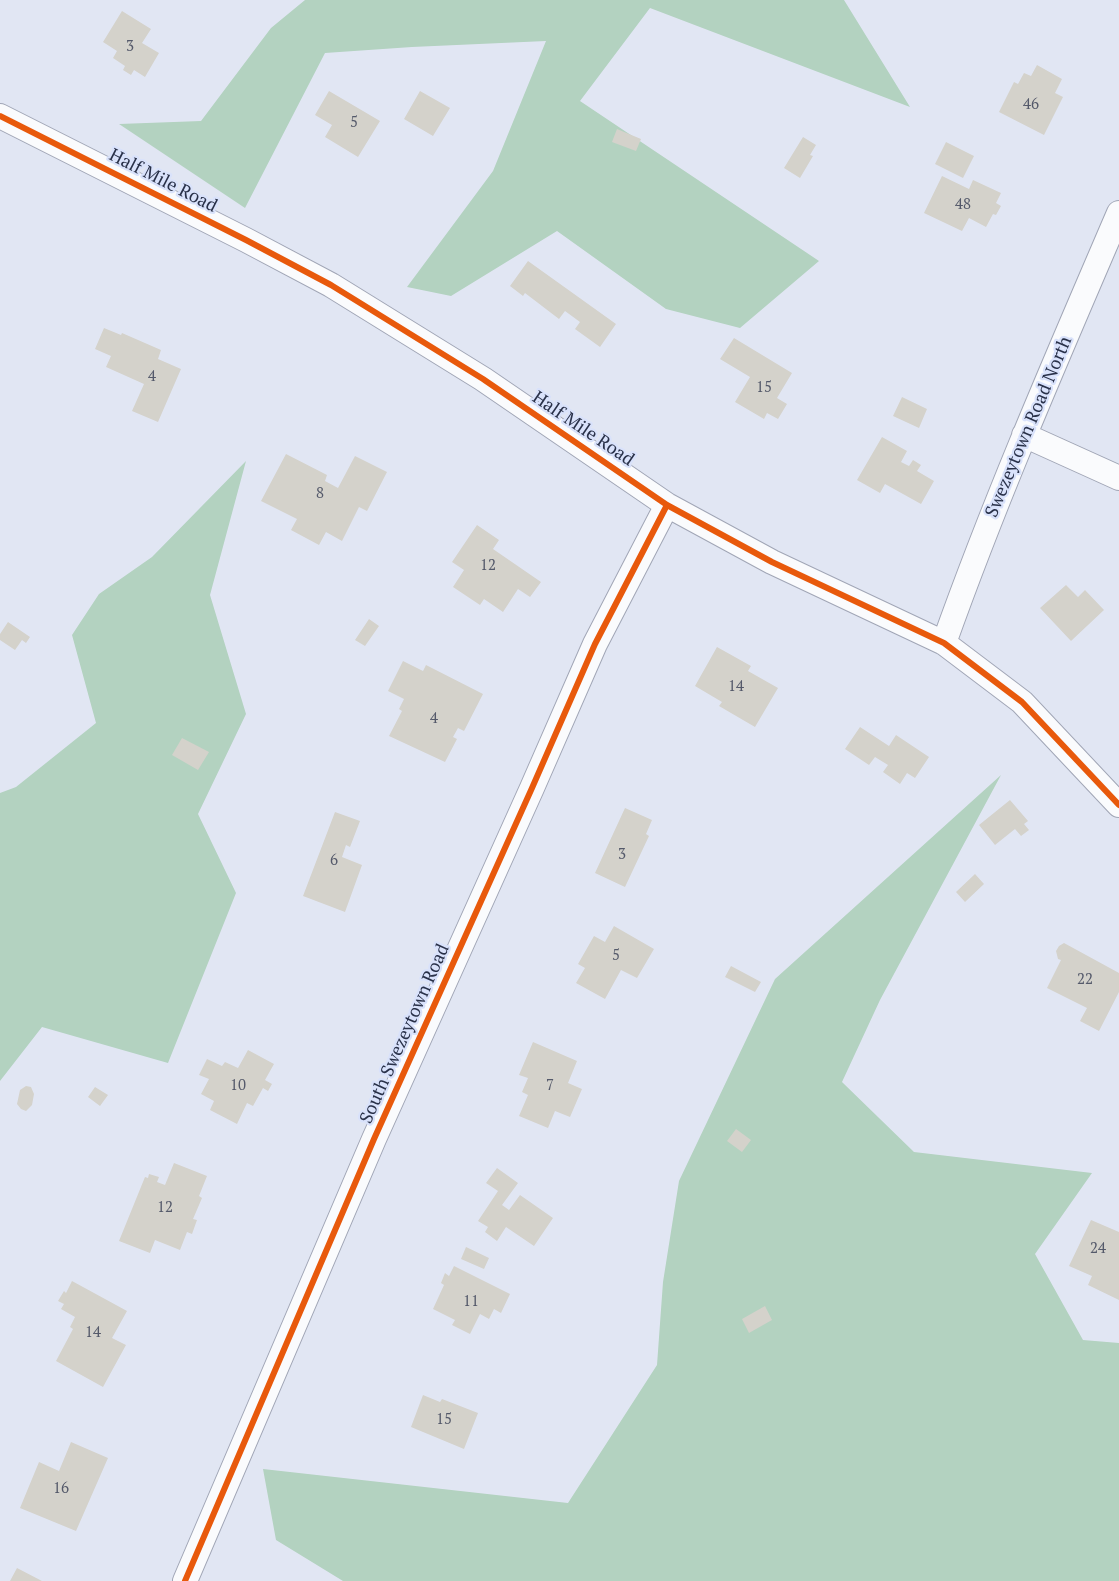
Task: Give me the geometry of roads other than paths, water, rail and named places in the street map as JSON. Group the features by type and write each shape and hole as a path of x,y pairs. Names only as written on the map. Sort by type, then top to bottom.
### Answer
{"street":[{"name":"Half Mile Road","path":"0,116 236,234 331,285 483,379 667,505 772,562 944,643 1022,702 1119,805"},
{"name":"Swezeytown Road North","path":"944,643 1024,435 1119,213"},
{"path":"1024,435 1119,478"},
{"name":"South Swezeytown Road","path":"185,1581 374,1139 595,644 667,505"}]}
